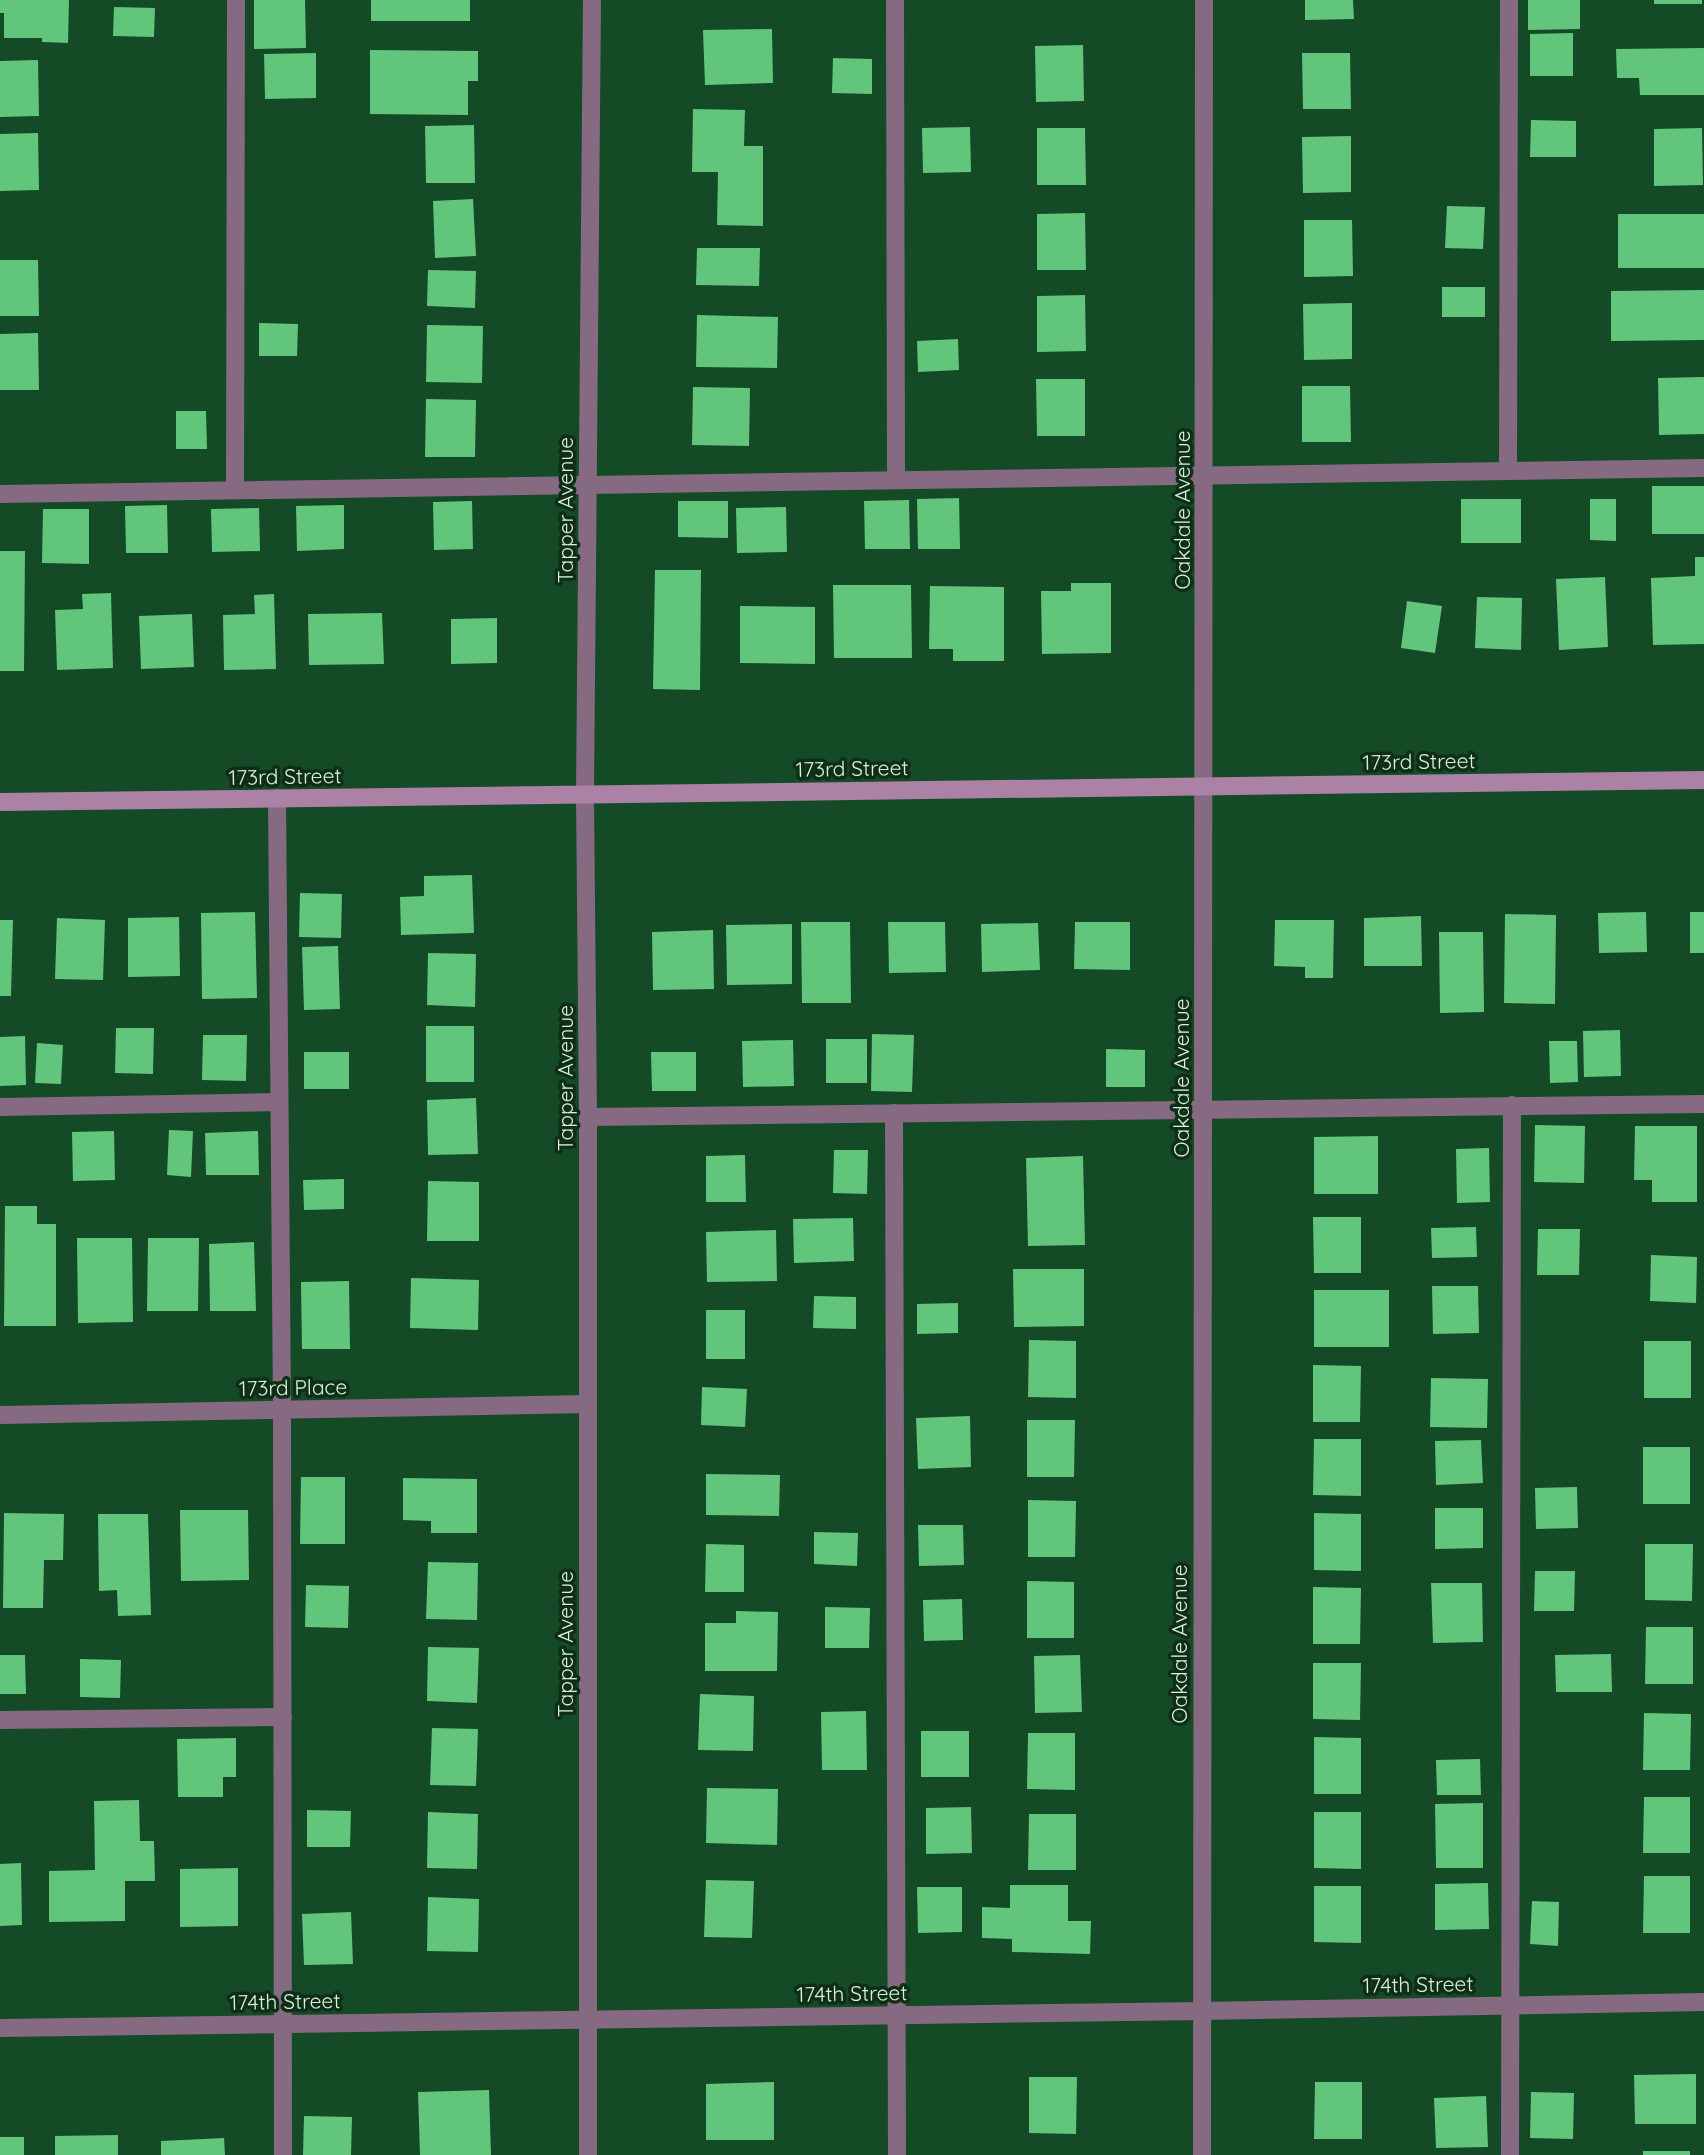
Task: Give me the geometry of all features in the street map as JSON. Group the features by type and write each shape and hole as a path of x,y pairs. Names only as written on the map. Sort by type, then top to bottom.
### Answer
{"street":[{"path":"235,490 236,0"},
{"name":"Tapper Avenue","path":"588,2155 588,1117 585,794 592,0"},
{"path":"895,0 896,478"},
{"name":"Oakdale Avenue","path":"1202,2155 1204,0"},
{"path":"1507,470 1508,0"},
{"path":"0,495 588,482 1704,468"},
{"name":"173rd Street","path":"0,802 1704,780"},
{"path":"277,798 282,1410 283,2155"},
{"path":"0,1107 279,1102"},
{"path":"588,1117 1704,1104"},
{"path":"1510,2155 1512,1105"},
{"path":"894,1113 897,2155"},
{"name":"173rd Place","path":"0,1415 588,1404"},
{"path":"0,1720 283,1717"},
{"name":"174th Street","path":"0,2028 1704,2002"}],"building":[{"path":"0,0 69,0 68,43 42,42 42,38 4,38 4,13 0,13"},
{"path":"254,0 305,0 306,48 254,49"},
{"path":"371,0 470,0 470,21 371,21"},
{"path":"1305,0 1353,0 1354,19 1305,20"},
{"path":"1528,0 1580,0 1580,29 1528,30"},
{"path":"1654,0 1702,0 1702,4 1654,4"},
{"path":"114,7 155,8 154,37 113,36"},
{"path":"772,29 773,83 705,85 703,30"},
{"path":"1573,33 1573,76 1530,76 1530,34"},
{"path":"1083,45 1084,101 1036,102 1035,46"},
{"path":"1704,48 1704,95 1640,95 1639,78 1617,78 1616,49"},
{"path":"370,50 478,51 478,81 468,81 468,115 370,114"},
{"path":"316,53 316,98 265,99 264,54"},
{"path":"1302,53 1350,53 1351,109 1303,109"},
{"path":"833,58 872,59 872,94 832,93"},
{"path":"38,60 39,116 0,117 0,61"},
{"path":"693,109 745,110 744,146 763,146 763,226 717,225 718,172 692,172"},
{"path":"1531,120 1576,121 1576,157 1530,157"},
{"path":"474,125 475,183 426,183 425,126"},
{"path":"970,127 971,172 923,173 922,128"},
{"path":"1037,128 1085,128 1086,185 1037,185"},
{"path":"1702,128 1703,185 1654,186 1654,129"},
{"path":"38,133 39,190 0,191 0,134"},
{"path":"1351,136 1351,192 1303,193 1302,137"},
{"path":"473,199 476,256 435,258 433,201"},
{"path":"1447,206 1485,207 1483,249 1445,248"},
{"path":"1085,213 1086,270 1037,270 1037,214"},
{"path":"1618,214 1704,214 1704,268 1618,268"},
{"path":"1304,220 1352,220 1353,276 1304,277"},
{"path":"697,248 760,248 759,286 696,285"},
{"path":"0,260 38,260 39,316 0,316"},
{"path":"428,270 476,271 475,308 427,306"},
{"path":"1442,287 1485,287 1485,317 1442,317"},
{"path":"1704,290 1704,340 1611,341 1611,291"},
{"path":"1085,295 1086,351 1037,352 1037,296"},
{"path":"1352,303 1352,359 1304,360 1303,304"},
{"path":"697,315 778,317 777,368 696,367"},
{"path":"259,323 298,324 297,356 259,356"},
{"path":"427,325 483,326 482,383 426,382"},
{"path":"38,333 39,390 0,390 0,334"},
{"path":"958,339 959,370 918,372 917,341"},
{"path":"1704,377 1704,434 1659,435 1658,378"},
{"path":"1036,379 1085,379 1085,436 1037,436"},
{"path":"1302,386 1350,386 1351,442 1302,442"},
{"path":"693,387 750,388 749,446 692,445"},
{"path":"426,399 476,400 475,457 425,457"},
{"path":"176,411 206,411 207,449 176,449"},
{"path":"1652,486 1704,486 1704,534 1652,534"},
{"path":"959,498 960,549 918,549 917,499"},
{"path":"1461,499 1521,499 1521,543 1461,543"},
{"path":"1590,499 1616,499 1616,541 1590,540"},
{"path":"909,500 910,549 865,549 864,501"},
{"path":"472,501 473,549 434,550 433,502"},
{"path":"678,501 728,501 728,538 678,537"},
{"path":"167,505 168,553 126,553 125,506"},
{"path":"344,505 344,549 297,551 296,506"},
{"path":"786,507 787,552 737,553 736,508"},
{"path":"259,508 260,551 212,552 211,509"},
{"path":"43,509 89,509 89,564 42,563"},
{"path":"0,551 25,551 24,671 0,671"},
{"path":"1695,557 1704,557 1704,644 1653,645 1651,578 1695,576"},
{"path":"655,570 701,570 700,690 653,689"},
{"path":"1605,577 1608,647 1559,650 1556,579"},
{"path":"1071,583 1111,583 1111,653 1042,654 1041,591 1071,591"},
{"path":"833,585 911,585 912,658 834,658"},
{"path":"930,586 1004,587 1004,661 953,661 953,649 929,649"},
{"path":"111,593 113,668 57,670 55,610 83,609 82,594"},
{"path":"274,594 276,669 224,670 223,615 255,614 254,595"},
{"path":"1477,597 1522,598 1521,650 1475,648"},
{"path":"1407,601 1442,606 1435,653 1401,648"},
{"path":"740,606 815,607 815,664 740,663"},
{"path":"382,613 384,664 309,665 308,614"},
{"path":"192,614 194,667 141,669 139,616"},
{"path":"497,618 497,663 451,664 451,619"},
{"path":"472,875 474,933 401,935 400,897 424,896 424,876"},
{"path":"300,893 342,894 341,938 299,937"},
{"path":"255,912 257,998 202,999 201,913"},
{"path":"1646,912 1647,952 1599,953 1598,913"},
{"path":"1690,912 1704,912 1704,953 1690,953"},
{"path":"1505,914 1556,915 1555,1004 1504,1003"},
{"path":"1421,916 1422,966 1364,966 1364,918"},
{"path":"179,917 180,976 128,977 128,918"},
{"path":"57,918 105,920 103,980 55,979"},
{"path":"0,920 13,920 11,996 0,996"},
{"path":"1275,920 1334,920 1333,978 1305,978 1305,967 1274,966"},
{"path":"801,922 850,922 851,1003 802,1003"},
{"path":"888,922 945,922 946,972 889,973"},
{"path":"1075,922 1130,922 1130,970 1074,969"},
{"path":"1038,923 1040,970 982,972 981,924"},
{"path":"792,924 792,984 727,985 726,925"},
{"path":"713,930 714,989 653,990 652,932"},
{"path":"1439,932 1483,932 1484,1012 1440,1013"},
{"path":"338,946 340,1009 304,1010 302,947"},
{"path":"428,953 476,954 475,1007 427,1005"},
{"path":"426,1026 474,1026 474,1082 426,1082"},
{"path":"116,1028 154,1028 153,1074 115,1073"},
{"path":"1620,1030 1621,1076 1584,1077 1583,1031"},
{"path":"872,1034 914,1035 912,1092 871,1091"},
{"path":"203,1035 247,1035 246,1081 202,1080"},
{"path":"25,1036 26,1085 0,1086 0,1037"},
{"path":"826,1039 867,1039 867,1083 826,1083"},
{"path":"793,1040 794,1086 743,1087 742,1041"},
{"path":"1549,1041 1577,1041 1578,1082 1550,1083"},
{"path":"37,1043 63,1045 61,1084 35,1083"},
{"path":"1106,1049 1145,1050 1145,1087 1106,1087"},
{"path":"304,1052 349,1052 349,1089 304,1089"},
{"path":"651,1052 696,1052 696,1091 652,1091"},
{"path":"476,1098 478,1154 428,1155 427,1100"},
{"path":"1535,1125 1585,1126 1584,1183 1534,1182"},
{"path":"1635,1126 1697,1126 1697,1202 1652,1202 1652,1180 1634,1180"},
{"path":"169,1130 193,1131 191,1177 167,1175"},
{"path":"114,1131 115,1180 73,1181 72,1132"},
{"path":"258,1131 259,1175 206,1175 205,1133"},
{"path":"1378,1136 1378,1194 1314,1194 1314,1137"},
{"path":"1489,1148 1490,1202 1457,1203 1456,1149"},
{"path":"834,1150 868,1150 867,1194 833,1193"},
{"path":"745,1155 746,1202 706,1202 706,1156"},
{"path":"1083,1156 1085,1245 1028,1246 1026,1158"},
{"path":"344,1179 344,1209 304,1210 303,1180"},
{"path":"428,1181 479,1182 479,1241 427,1241"},
{"path":"5,1206 37,1206 37,1224 56,1224 56,1326 4,1326"},
{"path":"1313,1217 1361,1217 1361,1273 1314,1273"},
{"path":"853,1218 854,1261 794,1263 793,1219"},
{"path":"1476,1227 1477,1257 1432,1258 1431,1228"},
{"path":"1538,1229 1580,1229 1579,1275 1537,1275"},
{"path":"776,1230 777,1281 707,1282 706,1232"},
{"path":"77,1238 132,1238 133,1322 78,1323"},
{"path":"148,1238 199,1238 198,1311 147,1311"},
{"path":"254,1242 256,1311 210,1311 209,1244"},
{"path":"1651,1255 1697,1257 1696,1303 1650,1301"},
{"path":"1013,1269 1084,1269 1084,1326 1014,1327"},
{"path":"411,1278 479,1280 478,1330 410,1328"},
{"path":"349,1281 350,1349 302,1349 301,1282"},
{"path":"1432,1286 1478,1286 1479,1333 1433,1334"},
{"path":"1314,1290 1389,1290 1389,1347 1314,1347"},
{"path":"814,1296 856,1297 856,1329 813,1328"},
{"path":"958,1303 958,1333 917,1334 917,1304"},
{"path":"706,1310 745,1310 745,1359 706,1359"},
{"path":"1029,1340 1076,1341 1076,1398 1028,1397"},
{"path":"1644,1341 1691,1341 1691,1398 1644,1398"},
{"path":"1313,1365 1361,1366 1360,1422 1313,1422"},
{"path":"1431,1378 1488,1379 1487,1428 1430,1427"},
{"path":"702,1387 747,1389 745,1427 701,1425"},
{"path":"970,1416 971,1467 918,1469 916,1418"},
{"path":"1027,1420 1075,1420 1074,1477 1027,1477"},
{"path":"1314,1439 1361,1439 1361,1496 1313,1495"},
{"path":"1481,1440 1483,1483 1436,1485 1435,1441"},
{"path":"1643,1447 1690,1447 1690,1504 1643,1504"},
{"path":"706,1474 780,1475 779,1516 706,1515"},
{"path":"301,1477 345,1477 345,1544 300,1544"},
{"path":"403,1478 477,1479 477,1533 431,1533 431,1521 403,1520"},
{"path":"1577,1487 1578,1528 1536,1529 1535,1488"},
{"path":"1028,1500 1076,1501 1075,1557 1028,1557"},
{"path":"1435,1508 1483,1508 1483,1548 1435,1549"},
{"path":"180,1510 248,1510 249,1580 181,1581"},
{"path":"4,1513 64,1514 63,1560 44,1560 43,1608 3,1608"},
{"path":"1314,1513 1361,1514 1361,1571 1314,1570"},
{"path":"98,1514 148,1514 151,1615 118,1616 117,1590 99,1591"},
{"path":"918,1525 963,1525 964,1565 919,1566"},
{"path":"814,1532 858,1533 857,1566 814,1564"},
{"path":"706,1544 744,1545 744,1592 705,1592"},
{"path":"1645,1544 1693,1544 1692,1601 1645,1600"},
{"path":"428,1562 478,1563 477,1620 426,1619"},
{"path":"1535,1571 1575,1571 1574,1611 1534,1611"},
{"path":"1027,1581 1074,1582 1074,1638 1027,1638"},
{"path":"1431,1583 1482,1583 1483,1642 1433,1643"},
{"path":"306,1585 349,1586 348,1628 305,1627"},
{"path":"1313,1587 1361,1588 1360,1644 1313,1644"},
{"path":"962,1599 963,1640 924,1641 923,1600"},
{"path":"825,1607 870,1608 869,1648 825,1648"},
{"path":"736,1611 778,1612 777,1671 705,1671 705,1623 736,1623"},
{"path":"1646,1627 1693,1627 1693,1684 1645,1684"},
{"path":"428,1647 479,1648 477,1703 427,1701"},
{"path":"1611,1654 1612,1692 1556,1692 1555,1655"},
{"path":"0,1655 25,1655 26,1694 0,1694"},
{"path":"1080,1655 1082,1712 1035,1713 1034,1656"},
{"path":"80,1659 121,1660 120,1698 80,1697"},
{"path":"1313,1663 1361,1663 1360,1720 1313,1719"},
{"path":"700,1694 754,1696 753,1751 698,1750"},
{"path":"866,1711 867,1770 822,1770 821,1712"},
{"path":"1644,1713 1691,1714 1690,1770 1643,1770"},
{"path":"432,1728 478,1729 476,1786 430,1785"},
{"path":"921,1731 969,1731 969,1777 921,1777"},
{"path":"1028,1733 1075,1733 1075,1790 1027,1789"},
{"path":"1314,1737 1361,1738 1361,1794 1314,1794"},
{"path":"236,1738 236,1777 223,1777 223,1797 178,1797 177,1739"},
{"path":"1480,1759 1481,1795 1437,1795 1436,1760"},
{"path":"707,1788 778,1789 777,1845 706,1843"},
{"path":"1644,1797 1690,1797 1690,1853 1643,1853"},
{"path":"139,1800 140,1841 154,1841 155,1881 125,1881 125,1921 49,1922 49,1871 95,1870 94,1801"},
{"path":"1483,1803 1483,1868 1436,1868 1435,1804"},
{"path":"971,1807 972,1853 926,1854 926,1808"},
{"path":"307,1810 351,1811 350,1847 307,1847"},
{"path":"428,1812 478,1814 477,1869 427,1868"},
{"path":"1314,1812 1361,1812 1361,1869 1314,1868"},
{"path":"1029,1814 1076,1814 1076,1870 1028,1870"},
{"path":"21,1863 22,1925 0,1926 0,1864"},
{"path":"238,1868 238,1926 180,1927 180,1869"},
{"path":"1644,1876 1690,1876 1690,1933 1643,1933"},
{"path":"706,1880 754,1881 752,1938 704,1937"},
{"path":"1488,1883 1489,1929 1435,1930 1435,1884"},
{"path":"1010,1885 1068,1885 1068,1921 1091,1921 1090,1954 1012,1952 1012,1939 982,1938 982,1907 1010,1908"},
{"path":"1314,1886 1361,1886 1361,1943 1314,1942"},
{"path":"917,1887 962,1887 962,1932 918,1933"},
{"path":"428,1897 479,1899 478,1952 427,1951"},
{"path":"1532,1901 1559,1902 1558,1946 1530,1944"},
{"path":"351,1912 353,1964 304,1965 302,1914"},
{"path":"1696,2074 1696,2124 1635,2124 1634,2075"},
{"path":"1029,2077 1077,2077 1076,2134 1029,2133"},
{"path":"774,2082 774,2140 706,2140 706,2084"},
{"path":"1315,2082 1362,2082 1362,2139 1314,2139"},
{"path":"489,2090 491,2155 420,2155 418,2092"},
{"path":"1531,2092 1574,2093 1573,2139 1530,2138"},
{"path":"1486,2096 1488,2147 1436,2148 1434,2098"},
{"path":"304,2116 352,2117 351,2155 303,2155"},
{"path":"118,2135 118,2155 55,2155 55,2136"},
{"path":"0,2137 24,2137 24,2155 0,2155"},
{"path":"224,2138 225,2155 161,2155 161,2141"},
{"path":"1643,2151 1690,2151 1690,2155 1643,2155"}]}
